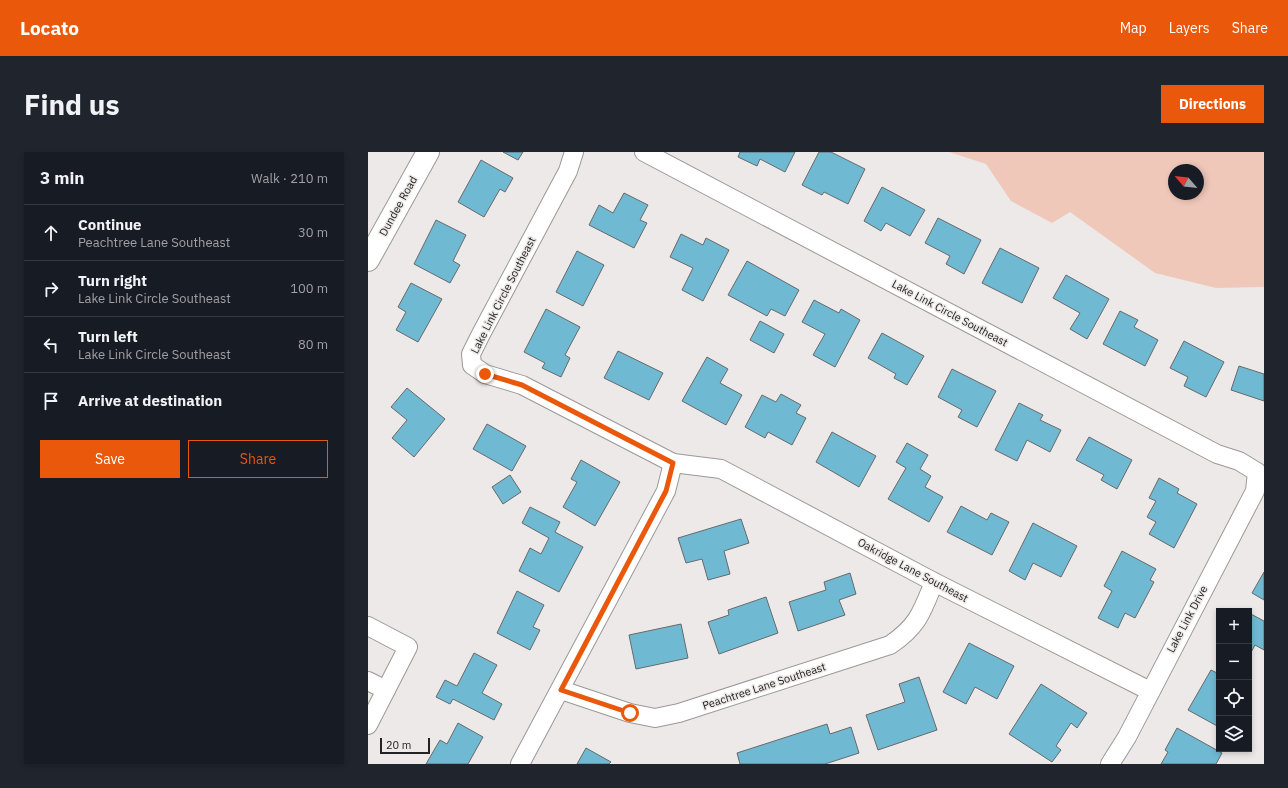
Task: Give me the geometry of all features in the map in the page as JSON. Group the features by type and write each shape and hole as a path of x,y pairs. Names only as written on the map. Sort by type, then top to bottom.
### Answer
{"main road":[{"name":"Dundee Road","path":"368,260 428,152"}],"street":[{"name":"Lake Link Circle Southeast","path":"574,152 568,171 471,354 472,365 485,374 522,385 673,463"},
{"name":"Lake Link Circle Southeast","path":"644,152 1203,447 1217,454 1239,461 1257,472"},
{"name":"Oakridge Lane Southeast","path":"673,463 721,469 934,582 1150,691"},
{"path":"520,764 561,690 666,491 673,463"},
{"name":"Lake Link Drive","path":"1110,764 1127,737 1255,491 1257,472"},
{"name":"Peachtree Lane Southeast","path":"561,690 630,713 655,718 679,713 890,645 906,634 920,617 934,582"},
{"path":"368,626 408,647 368,725"},
{"path":"368,681 386,690"}],"shaded area":[{"path":"949,152 1264,152 1264,287 1216,288 1155,273 1070,212 1052,223 1011,201 986,164"}],"building":[{"path":"503,152 523,152 518,160"},
{"path":"740,152 795,152 785,172 760,159 757,166 738,157"},
{"path":"819,152 831,152 865,169 848,204 824,192 822,195 802,185"},
{"path":"481,160 513,178 505,192 500,189 484,217 458,202"},
{"path":"882,187 925,210 910,236 886,223 881,231 864,221"},
{"path":"624,193 648,205 640,220 647,223 634,248 589,225 599,205 613,213"},
{"path":"938,218 981,240 964,274 946,264 950,256 925,243"},
{"path":"436,220 466,235 453,261 460,265 450,283 414,264"},
{"path":"681,234 703,245 706,238 729,250 703,301 682,290 693,268 670,257"},
{"path":"1000,248 1039,268 1022,303 982,283"},
{"path":"577,251 604,265 583,306 556,292"},
{"path":"747,261 799,290 785,316 771,309 767,316 728,295"},
{"path":"1066,275 1109,299 1087,339 1070,329 1080,313 1053,298"},
{"path":"411,283 442,299 418,342 396,330 406,312 398,307"},
{"path":"814,300 839,313 841,309 860,320 835,367 813,355 825,334 802,322"},
{"path":"546,309 580,327 565,355 570,358 561,377 542,368 545,363 524,352"},
{"path":"1120,311 1138,320 1134,327 1158,340 1145,366 1103,344"},
{"path":"760,321 784,334 774,353 750,340"},
{"path":"882,333 924,356 907,385 894,378 896,374 868,358"},
{"path":"1184,341 1224,362 1206,397 1184,386 1188,377 1170,368"},
{"path":"618,351 663,373 649,400 604,378"},
{"path":"707,357 728,369 720,383 742,395 726,425 682,401"},
{"path":"1239,366 1264,374 1264,401 1231,390"},
{"path":"952,369 996,391 977,427 958,417 962,410 938,397"},
{"path":"407,388 445,419 414,457 392,438 407,420 391,407"},
{"path":"781,394 801,405 796,413 806,418 792,445 768,432 765,438 745,427 762,395 776,402"},
{"path":"1019,403 1043,415 1040,420 1061,430 1050,452 1027,440 1017,461 995,450"},
{"path":"487,424 526,446 512,471 473,449"},
{"path":"832,432 876,456 859,487 816,462"},
{"path":"1089,437 1132,460 1117,489 1101,480 1104,475 1076,460"},
{"path":"907,443 928,455 920,469 931,476 925,487 943,497 929,522 888,499 906,468 896,462"},
{"path":"581,460 620,482 595,526 563,507 577,482 571,479"},
{"path":"510,475 521,492 503,504 492,487"},
{"path":"1159,478 1179,489 1177,493 1197,504 1174,548 1149,534 1156,522 1147,517 1156,501 1149,498"},
{"path":"961,506 987,520 991,513 1009,522 992,555 947,532"},
{"path":"530,507 560,522 555,532 583,547 559,592 519,571 530,548 541,554 549,538 522,523"},
{"path":"741,519 749,543 724,551 730,574 708,580 702,559 686,563 678,538"},
{"path":"1033,523 1077,546 1061,577 1033,563 1025,580 1009,571"},
{"path":"1122,551 1156,569 1150,580 1154,582 1135,618 1125,613 1118,628 1098,618 1112,591 1104,586"},
{"path":"1264,572 1264,600 1252,593"},
{"path":"850,573 856,594 839,600 845,615 798,631 789,602 826,590 824,582"},
{"path":"517,591 544,605 533,627 540,630 530,650 497,633"},
{"path":"766,597 778,633 719,654 708,622 729,615 728,610"},
{"path":"1252,615 1264,621 1264,650 1255,645 1252,650"},
{"path":"681,624 688,658 636,669 629,635"},
{"path":"969,643 1014,666 997,699 975,687 966,704 943,692"},
{"path":"474,653 497,665 482,693 502,704 494,720 453,699 450,704 436,697 445,680 457,686"},
{"path":"1211,670 1216,672 1216,725 1188,710"},
{"path":"919,677 937,730 878,750 866,715 905,702 899,684"},
{"path":"1041,684 1087,713 1077,728 1071,723 1056,746 1061,750 1052,762 1009,734"},
{"path":"458,723 483,737 468,764 426,764 440,740 447,744"},
{"path":"827,724 830,734 851,727 859,753 825,764 740,764 737,753"},
{"path":"1177,728 1216,750 1216,752 1222,753 1216,764 1161,764 1168,752 1165,750"},
{"path":"586,748 611,762 609,764 577,764"}],"route":[{"path":"485,374 522,385 673,463 666,491 561,690 588,701 630,713"}]}
